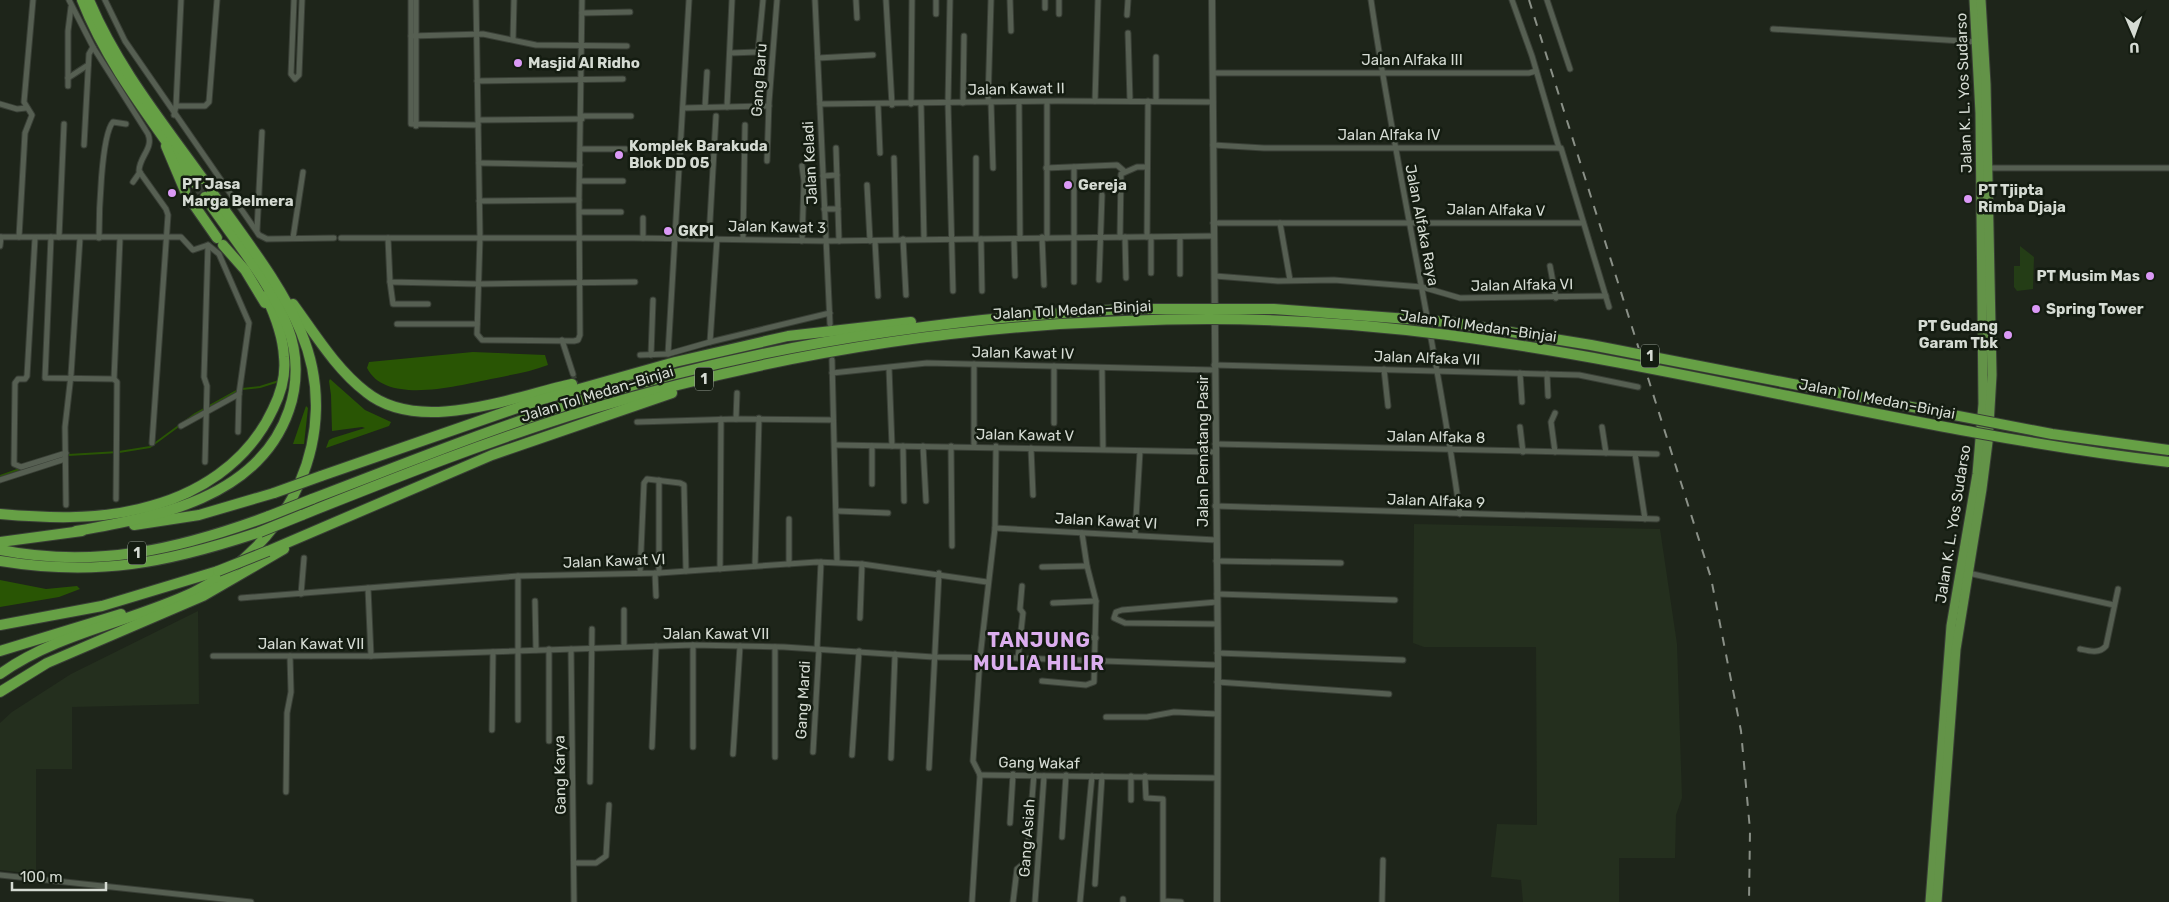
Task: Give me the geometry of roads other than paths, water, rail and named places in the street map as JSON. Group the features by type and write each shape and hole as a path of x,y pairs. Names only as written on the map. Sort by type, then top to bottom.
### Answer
{"highway":[{"path":"82,0 100,40 154,122 199,182 106,37 89,0"},
{"name":"Jalan K. L. Yos Sudarso","path":"1937,902 1956,649 1983,482 1991,394 1988,168 1980,42 1974,0"},
{"name":"Jalan K. L. Yos Sudarso","path":"1930,902 1950,626 1977,474 1983,404 1981,0"},
{"path":"154,122 185,191"},
{"path":"0,514 73,518 111,514 150,506 207,483 235,462 258,437 271,414 282,386 284,358 280,336 267,298 208,195 351,378 374,398 398,409 426,413 459,410 671,358 788,336 993,314 1072,311"},
{"path":"194,205 220,241 250,277 280,336"},
{"path":"76,531 140,518 192,502 233,482 264,455 283,425 291,405 296,379 293,343 285,319 237,244"},
{"path":"0,674 38,652 175,600 244,559 279,522 304,473 314,428 314,386 306,347 288,307 259,260"},
{"name":"Jalan Tol Medan–Binjai","path":"0,550 67,558 142,553 183,544 269,516 537,415 588,398 701,368 781,350 877,333 930,325 1072,311 1274,309 1449,322 1591,345 2052,434 2169,450"},
{"name":"Jalan Tol Medan–Binjai","path":"0,561 57,568 126,566 181,556 260,532 541,425 623,400 733,372 822,354 930,336 1011,327 1125,321 1274,321 1446,334 1590,358 2049,447 2169,462"},
{"path":"0,542 76,531 154,523 199,515 274,493 540,400 671,358"},
{"path":"0,651 167,599 218,574 267,555 401,493 501,452 733,372"},
{"path":"0,509 53,518"},
{"path":"0,692 47,663 203,596 267,555"},
{"path":"0,625 102,606 218,574"}],"street":[{"path":"19,237 25,132 32,115 24,102 33,0"},
{"path":"69,0 93,47 134,108 150,139 150,145 140,166 140,172 167,211 152,443"},
{"path":"105,0 125,41 174,115 256,231 264,238 334,238"},
{"path":"174,115 181,0"},
{"path":"176,106 205,106 209,102 217,0"},
{"path":"294,0 291,74 295,79 299,75 302,0"},
{"path":"411,0 416,126 631,116"},
{"path":"413,35 416,0"},
{"path":"476,0 480,237 477,334 482,340 574,340 580,338 579,200 582,118 582,0"},
{"path":"513,39 514,0"},
{"path":"671,358 680,148 684,108 689,0"},
{"path":"727,107 732,0"},
{"path":"730,53 758,52 763,0"},
{"name":"Gang Baru","path":"767,161 768,106 777,0"},
{"name":"Jalan Keladi","path":"816,0 830,324"},
{"path":"856,0 857,18"},
{"path":"886,0 892,105"},
{"path":"911,104 912,0"},
{"path":"936,0 936,14"},
{"path":"950,0 948,103 953,291"},
{"path":"991,0 989,102 993,168"},
{"path":"1010,0 1011,31"},
{"path":"1045,0 1045,8"},
{"path":"1059,0 1059,14"},
{"path":"1096,101 1098,0"},
{"path":"1128,0 1128,15"},
{"name":"Jalan Pematang Pasir","path":"1212,0 1215,276 1214,452 1218,653 1217,902"},
{"name":"Jalan Alfaka Raya","path":"1371,0 1394,148 1422,288 1451,450 1460,514"},
{"path":"1512,0 1561,150 1609,307"},
{"path":"1547,0 1570,69"},
{"path":"68,86 68,31 71,6"},
{"path":"582,13 630,12"},
{"path":"1773,29 1980,42"},
{"path":"1128,33 1130,101"},
{"path":"413,35 477,34 513,39 536,45 627,46"},
{"path":"963,103 964,36"},
{"path":"84,145 89,52 93,47"},
{"path":"818,58 873,55"},
{"path":"1156,57 1156,101"},
{"path":"68,78 88,65"},
{"name":"Jalan Alfaka III","path":"1214,72 1529,73 1536,71"},
{"path":"705,107 707,72"},
{"path":"477,81 623,79"},
{"name":"Jalan Kawat II","path":"820,104 892,105 1096,101 1213,102"},
{"path":"1148,101 1147,167 1151,274"},
{"path":"1015,276 1019,102"},
{"path":"1044,285 1047,102"},
{"path":"0,104 26,108"},
{"path":"922,104 924,239"},
{"path":"878,105 880,153"},
{"path":"684,108 768,106"},
{"path":"708,238 716,116"},
{"path":"99,238 99,197 108,131 114,122 126,124"},
{"path":"59,237 64,124"},
{"path":"744,239 745,125"},
{"path":"256,231 262,132"},
{"path":"645,145 680,148"},
{"name":"Jalan Alfaka IV","path":"1213,145 1264,148 1561,150"},
{"path":"836,148 839,241"},
{"path":"581,149 626,149"},
{"path":"894,158 896,239"},
{"path":"976,158 978,239 982,291"},
{"path":"479,163 580,165"},
{"path":"1046,168 1118,165 1124,171"},
{"path":"802,166 804,180 802,241"},
{"path":"1074,167 1074,282"},
{"path":"1124,171 1147,167"},
{"path":"1988,168 2169,168"},
{"path":"1124,171 1120,179 1122,237 1126,278"},
{"path":"133,182 140,172"},
{"path":"293,238 304,172"},
{"path":"823,176 837,175"},
{"path":"580,181 623,180"},
{"path":"867,185 878,296"},
{"path":"1099,280 1099,237 1103,221 1102,194"},
{"path":"479,200 579,200"},
{"path":"824,209 838,209"},
{"path":"580,212 621,212"},
{"path":"643,218 643,238"},
{"name":"Jalan Alfaka V","path":"1214,223 1583,223"},
{"path":"1280,223 1290,280"},
{"name":"Jalan Kawat 3","path":"341,238 708,238 872,241 896,239 1214,236"},
{"path":"0,246 0,237 182,237 190,249 195,251 208,245"},
{"path":"51,237 45,378 114,378"},
{"path":"1180,237 1180,274"},
{"path":"35,238 27,376 25,379 18,379 15,383 14,464 21,467 66,456"},
{"path":"66,505 65,427 80,238"},
{"path":"116,499 117,380 114,378 120,238"},
{"path":"388,238 390,282 394,304 428,304"},
{"path":"710,342 717,239"},
{"path":"903,239 906,295"},
{"path":"208,245 220,254 249,323 239,390 238,432"},
{"path":"205,462 207,386 204,377 208,245"},
{"path":"1550,266 1556,298"},
{"name":"Jalan Alfaka VI","path":"1215,276 1334,280 1422,288 1460,298 1606,296"},
{"path":"390,282 478,284 635,282"},
{"path":"651,355 653,300"},
{"path":"640,355 671,358 710,342 830,313"},
{"path":"397,324 477,324"},
{"path":"562,340 573,374"},
{"path":"832,360 837,562"},
{"name":"Jalan Kawat IV","path":"832,373 927,363 1102,368 1214,368"},
{"path":"974,364 974,446"},
{"path":"1054,366 1054,423"},
{"path":"889,368 892,446"},
{"path":"1102,368 1103,449"},
{"name":"Jalan Alfaka VII","path":"1214,368 1384,369 1579,375 1638,388"},
{"path":"1384,369 1388,406"},
{"path":"1520,374 1522,402"},
{"path":"1547,374 1548,396"},
{"path":"181,426 207,408 239,390"},
{"path":"736,419 737,393"},
{"path":"1555,413 1551,422 1555,452"},
{"path":"637,422 758,418 833,420"},
{"path":"755,566 758,418"},
{"path":"720,569 721,419"},
{"path":"1520,427 1523,452"},
{"path":"1602,427 1606,453"},
{"name":"Jalan Alfaka 8","path":"1215,444 1657,454"},
{"name":"Jalan Kawat V","path":"835,445 996,446 1214,452"},
{"path":"872,446 872,484"},
{"path":"904,446 904,501"},
{"path":"923,446 926,501"},
{"path":"951,446 952,546"},
{"name":"Gang Wakaf","path":"996,446 995,528 980,658 973,762 980,775 1034,774 1217,778"},
{"path":"1031,448 1033,495"},
{"path":"1136,535 1140,451"},
{"path":"1635,454 1645,519"},
{"path":"0,480 66,456"},
{"path":"640,573 644,480 659,480 684,485 686,571"},
{"path":"656,596 659,480"},
{"name":"Jalan Alfaka 9","path":"1215,506 1657,519"},
{"path":"837,511 888,513"},
{"path":"788,564 789,520"},
{"name":"Jalan Kawat VI","path":"995,528 1216,540"},
{"path":"1042,681 1090,684 1095,678 1096,601 1086,566 1082,533"},
{"path":"301,594 304,558"},
{"path":"1216,561 1340,563"},
{"name":"Jalan Kawat VI","path":"241,598 518,576 657,573 821,562 862,564 939,573 988,582"},
{"name":"Gang Mardi","path":"813,752 821,562"},
{"path":"860,618 862,564"},
{"path":"1042,568 1086,566"},
{"path":"929,768 939,573"},
{"path":"1968,573 2114,605"},
{"path":"518,576 518,720"},
{"path":"1018,658 1023,613 1020,609 1022,586"},
{"path":"368,588 372,656"},
{"path":"2080,649 2094,652 2102,650 2106,646 2118,589"},
{"path":"1217,624 1125,623 1114,618 1116,612 1122,610 1217,598 1395,600"},
{"path":"535,601 536,650"},
{"path":"1053,603 1096,601"},
{"path":"624,610 624,646"},
{"path":"590,782 592,628"},
{"path":"1051,635 1096,638"},
{"path":"693,645 693,748"},
{"name":"Jalan Kawat VII","path":"214,656 372,656 693,645 859,651 934,657 1096,660 1218,665"},
{"path":"652,747 656,646"},
{"path":"733,754 740,646"},
{"path":"774,757 775,647"},
{"path":"549,741 550,649"},
{"name":"Gang Karya","path":"571,649 574,902"},
{"path":"852,755 859,651"},
{"path":"492,652 492,730"},
{"path":"1218,653 1403,660"},
{"path":"891,758 895,654"},
{"path":"286,792 286,713 291,692 290,656"},
{"path":"1217,682 1389,694"},
{"path":"1106,717 1147,717 1174,712 1217,714"},
{"path":"1010,823 1013,774"},
{"path":"1013,902 1017,868 1027,861 1034,774"},
{"path":"972,902 980,775"},
{"path":"1062,838 1066,775"},
{"name":"Gang Asiah","path":"1035,902 1044,776"},
{"path":"1080,902 1092,776"},
{"path":"1095,884 1102,776"},
{"path":"1131,776 1131,800"},
{"path":"1145,776 1147,799 1163,799 1163,901 1181,902"},
{"path":"574,863 596,863 606,856 608,805"},
{"path":"1084,857 1096,858"},
{"path":"1382,902 1383,860"},
{"path":"0,875 250,902"}],"waterway":[{"path":"242,389 260,387 279,381"},
{"path":"68,455 119,452 150,447 195,414 238,390"},
{"path":"0,476 20,469"}],"tunnel":[{"path":"203,179 212,192"},
{"path":"196,184 205,197"},
{"path":"185,191 194,205"},
{"path":"573,374 582,402"}],"railway":[{"path":"1529,0 1711,578 1741,731 1750,830 1749,902"}],"place":[{"name":"Masjid Al Ridho","path":"518,63"},
{"name":"Komplek Barakuda Blok DD 05","path":"619,155"},
{"name":"Gereja","path":"1068,185"},
{"name":"PT Jasa Marga Belmera","path":"172,193"},
{"name":"PT Tjipta Rimba Djaja","path":"1968,199"},
{"name":"GKPI","path":"668,231"},
{"name":"PT Musim Mas","path":"2150,276"},
{"name":"Spring Tower","path":"2036,309"},
{"name":"PT Gudang Garam Tbk","path":"2008,335"}],"district":[{"name":"TANJUNG MULIA HILIR","path":"1039,652"}]}
